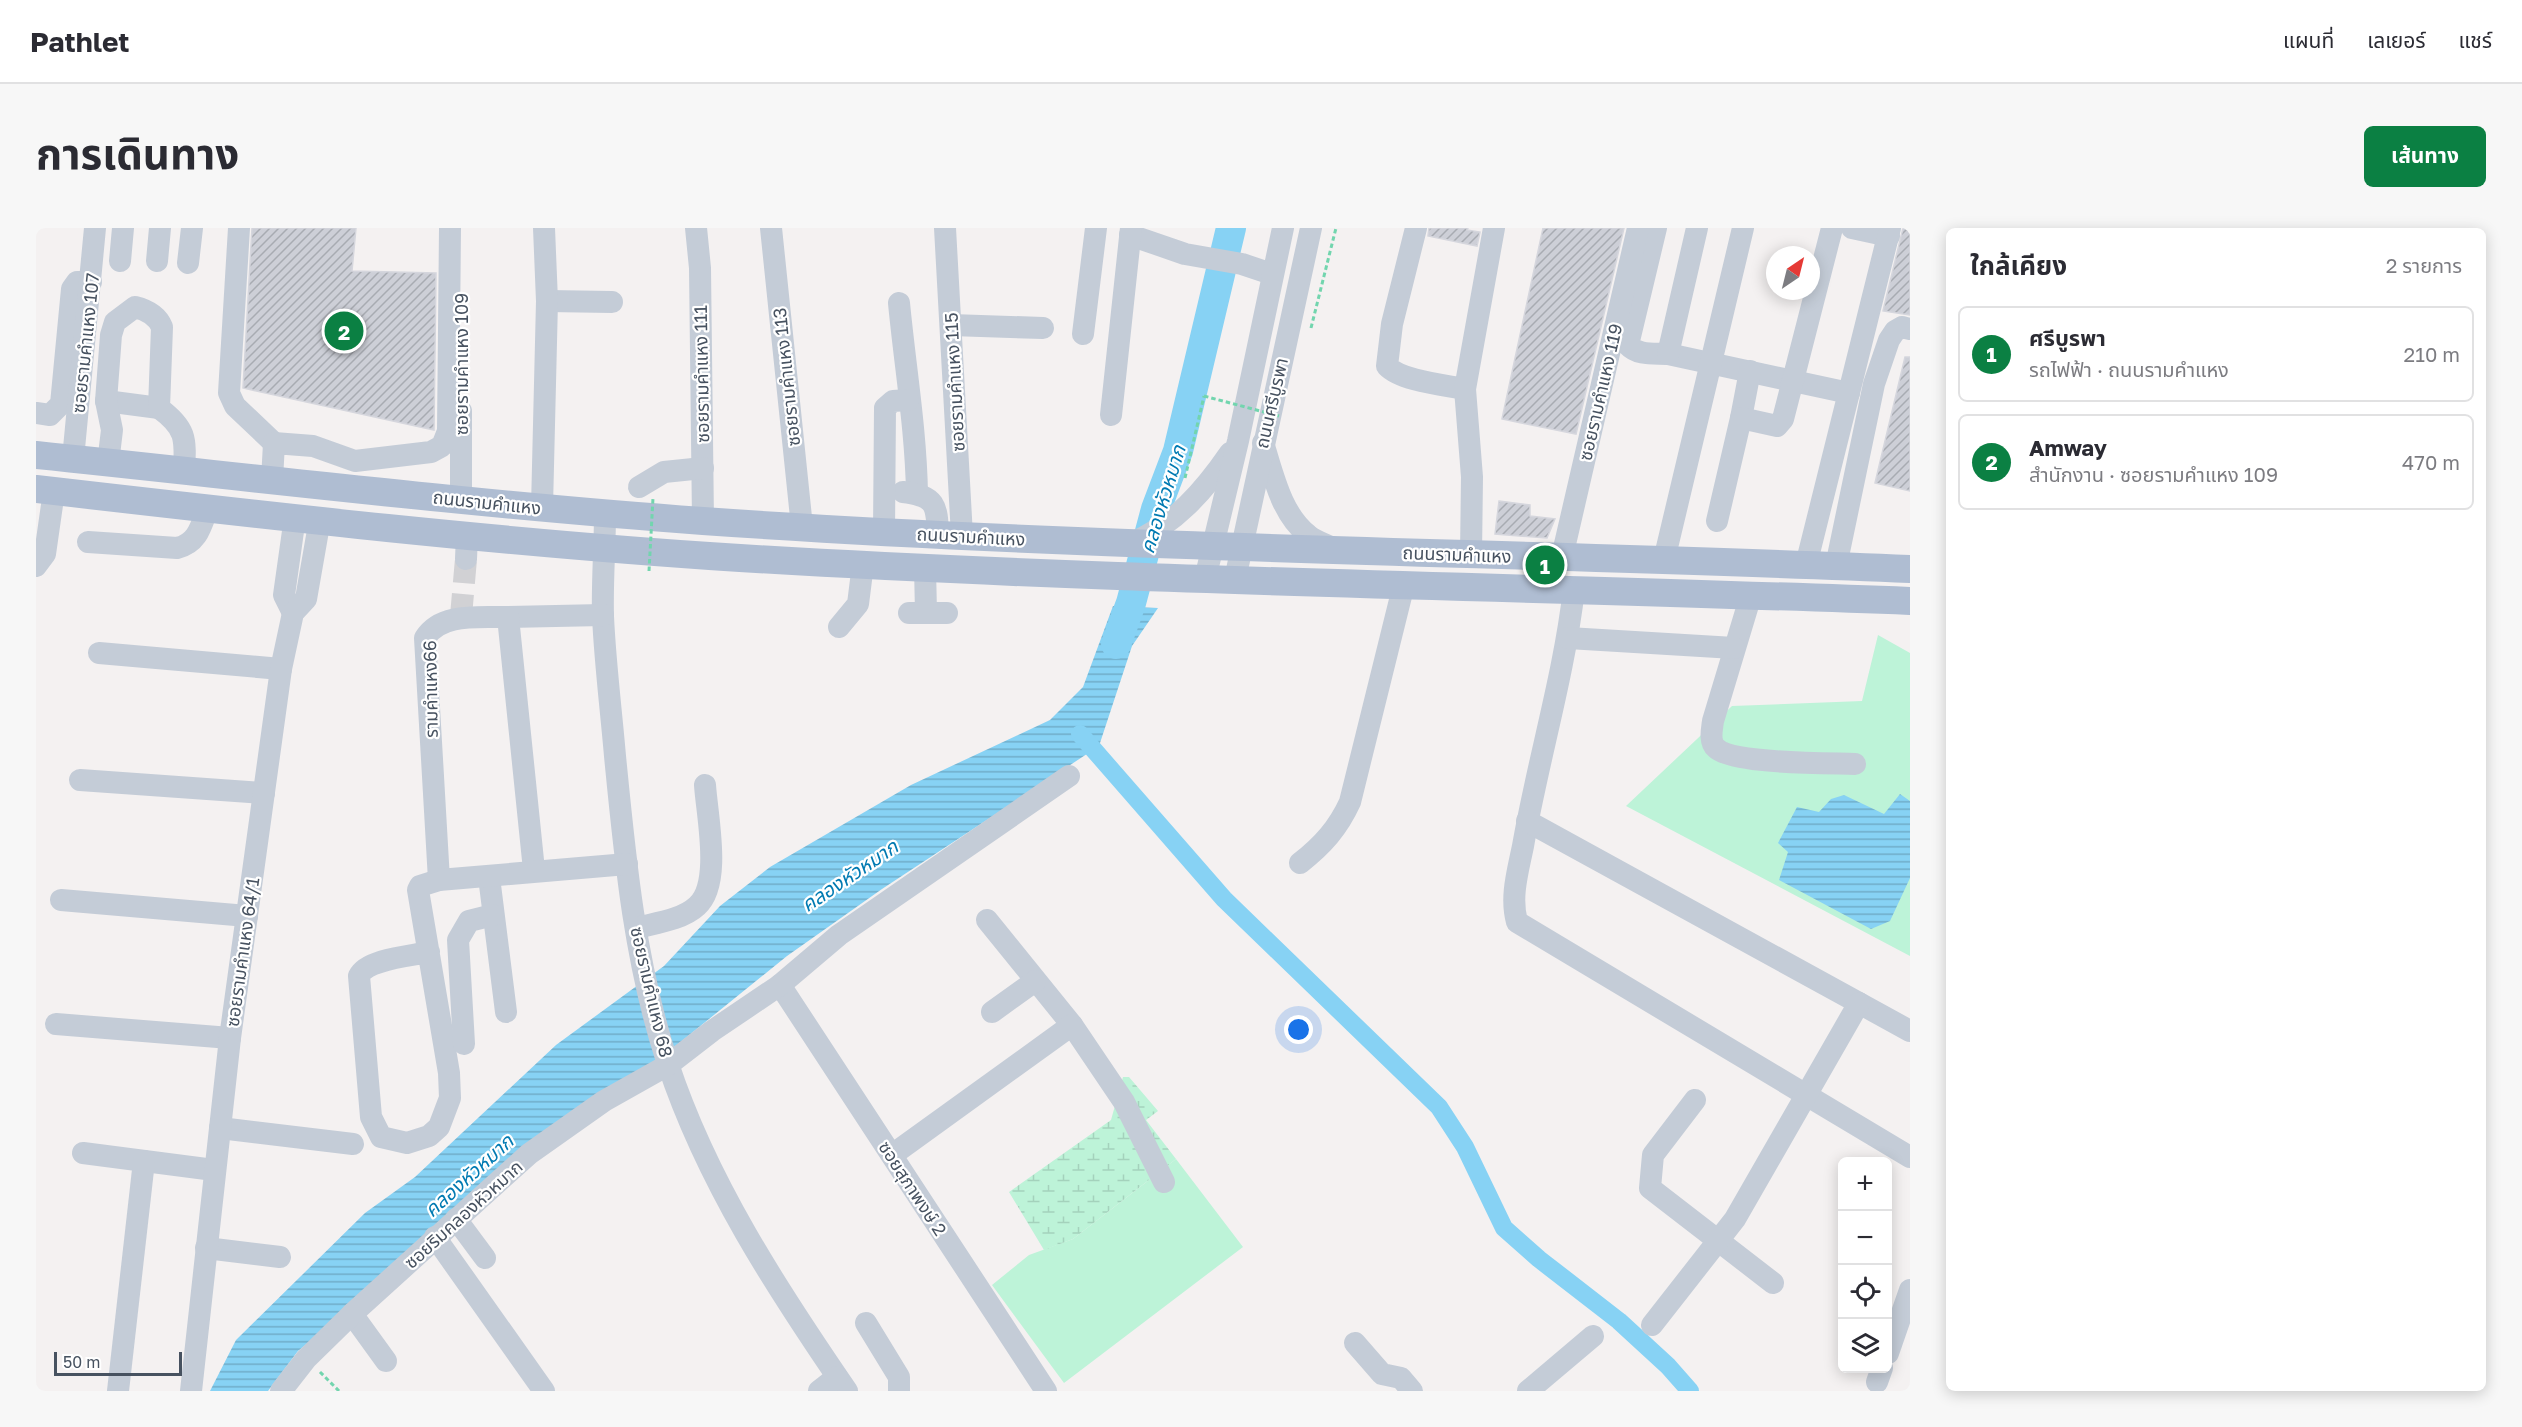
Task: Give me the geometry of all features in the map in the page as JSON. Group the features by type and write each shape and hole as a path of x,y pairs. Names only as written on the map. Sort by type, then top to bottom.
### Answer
{"main road":[{"name":"ถนนรามคำแหง","path":"36,455 461,500 703,521 1131,544 1910,569"},
{"name":"ถนนรามคำแหง","path":"45,490 307,518 467,547 605,548 863,564 1162,578 1910,601"}],"street":[{"name":"ซอยรามคำแหง 107","path":"73,459 95,228"},
{"path":"120,261 123,228"},
{"path":"157,261 160,228"},
{"path":"188,263 192,228"},
{"path":"239,228 228,393 236,406 274,444 313,446 355,461 431,452 442,446 448,431 450,228"},
{"name":"ซอยรามคำแหง 109","path":"461,228 461,500"},
{"path":"542,507 547,301 544,228"},
{"name":"ซอยรามคำแหง 111","path":"696,228 700,268 703,521"},
{"name":"ซอยรามคำแหง 113","path":"771,228 802,527"},
{"name":"ซอยรามคำแหง 115","path":"945,228 951,325 950,536"},
{"path":"1083,334 1096,228"},
{"path":"1416,228 1392,324 1387,366 1420,380 1465,389"},
{"path":"1471,555 1472,477 1465,389 1494,228"},
{"name":"ซอยรามคำแหง 119","path":"1562,557 1638,228"},
{"path":"1656,228 1628,345 1638,352 1668,354 1849,393"},
{"path":"1668,354 1697,228"},
{"path":"1664,560 1743,228"},
{"path":"1741,418 1780,425 1794,381 1832,228"},
{"path":"1806,565 1889,232 1852,228"},
{"name":"ถนนศรีบูรพา","path":"1205,579 1211,546 1238,441 1281,231"},
{"path":"1111,415 1130,232 1185,254 1242,264 1272,274"},
{"name":"ถนนศรีบูรพา","path":"1234,579 1312,232"},
{"path":"36,413 50,415 61,404 72,289 77,282 91,282"},
{"path":"547,301 612,302"},
{"path":"899,303 908,400 916,443 917,494"},
{"path":"108,462 111,430 106,400 111,335 115,322 135,307 159,319 162,327 159,408"},
{"path":"951,325 1043,327"},
{"path":"1836,566 1874,384 1889,340 1895,331 1902,327 1910,329"},
{"path":"1717,521 1750,371"},
{"path":"106,400 159,408 180,428 186,439 184,471"},
{"path":"884,532 885,408 893,401 908,400"},
{"path":"1131,544 1152,534 1175,518 1190,489 1238,441"},
{"path":"1263,442 1280,495 1291,516 1308,535 1338,550"},
{"path":"272,480 274,444"},
{"path":"646,493 664,472 703,468"},
{"path":"884,489 917,494 932,501 950,536"},
{"path":"36,566 45,554 45,490"},
{"path":"88,542 177,548 188,545 198,534 208,507"},
{"name":"ซอยรามคำแหง 68","path":"605,513 603,615 627,864 643,974 667,1061 704,1153 741,1226 804,1329 842,1384"},
{"name":"ซอยรามคำแหง 64/1","path":"191,1391 230,1038 281,669 293,613 306,599 307,518"},
{"path":"839,627 858,604 863,564"},
{"path":"925,567 927,613"},
{"path":"1300,863 1322,846 1340,825 1350,802 1404,584"},
{"path":"1574,589 1568,638 1527,821 1512,906 1517,922 1910,1157"},
{"path":"1751,595 1713,721 1712,741 1715,748 1727,755 1751,758 1855,764"},
{"name":"รามคำแหง66","path":"439,880 425,638 431,628 439,623 460,617 603,615"},
{"path":"508,617 534,870"},
{"path":"1568,638 1734,648"},
{"path":"99,653 281,669"},
{"name":"ซอยริมคลองหัวหมาก","path":"281,1391 306,1359 352,1314 529,1154 604,1101 780,985 839,935 1070,776"},
{"path":"80,780 264,793"},
{"path":"636,928 683,915 696,907 706,896 712,880 705,784"},
{"path":"1527,821 1910,1031"},
{"path":"429,952 372,965 363,969 359,976 372,1123 381,1137 407,1143 429,1136 439,1127 450,1098 449,1073 429,952 418,890 427,882 439,880 489,877 534,870 627,864"},
{"path":"489,877 506,1012"},
{"path":"62,900 246,916"},
{"path":"464,1044 458,940 469,921 493,915"},
{"path":"987,920 1072,1025 1124,1102 1164,1182"},
{"path":"992,1012 1035,981"},
{"name":"ซอยสุภาพงษ์ 2","path":"780,985 1046,1391"},
{"path":"1652,1325 1735,1219 1859,1003"},
{"path":"56,1024 230,1038"},
{"path":"892,1155 1072,1025"},
{"path":"1695,1100 1653,1155 1650,1188 1773,1283"},
{"path":"220,1128 353,1144"},
{"path":"83,1153 214,1170"},
{"path":"118,1391 144,1161"},
{"path":"456,1219 485,1258"},
{"path":"435,1238 544,1391"},
{"path":"206,1248 280,1257"},
{"path":"1892,1339 1910,1290"},
{"path":"352,1314 386,1361"},
{"path":"866,1323 899,1377 899,1391"},
{"path":"1528,1391 1593,1336"},
{"path":"1355,1343 1382,1374 1401,1378 1412,1391"},
{"path":"819,1391 842,1384"}],"path":[{"path":"1190,489 1204,396 1279,416"},
{"path":"646,493 649,571"},
{"path":"306,1359 339,1391"}],"green space":[{"path":"1878,635 1910,653 1910,956 1626,806 1732,706 1862,701"},
{"path":"1123,1077 1129,1077 1158,1111 1146,1120 1176,1159 1073,1239 1044,1250 1009,1192 1111,1120"},
{"path":"1176,1159 1243,1247 1064,1383 992,1285 1029,1255 1073,1239"}],"water":[{"path":"1113,606 1158,608 1132,646 1099,746 882,889 787,956 298,1351 268,1391 210,1391 236,1340 365,1213 415,1177 556,1045 664,966 720,906 770,867 911,785 1050,720 1083,687"},
{"path":"1900,794 1910,801 1910,878 1890,921 1871,929 1779,880 1788,852 1778,843 1797,807 1819,812 1831,799 1844,795 1884,814"}],"building":[{"path":"252,228 356,228 352,271 436,273 434,430 243,388"},
{"path":"1429,228 1468,228 1467,230 1480,232 1477,246 1428,236"},
{"path":"1543,228 1624,228 1576,434 1502,419"},
{"path":"1903,228 1910,228 1910,315 1883,311"},
{"path":"1905,357 1910,357 1910,491 1875,483"},
{"path":"1499,501 1530,505 1530,516 1555,519 1547,538 1495,534"}],"waterway":[{"name":"คลองหัวหมาก","path":"1116,644 1131,603 1156,509 1178,451 1231,228"},
{"path":"1080,734 1224,899 1439,1107 1465,1147 1504,1228 1539,1259 1619,1321 1668,1366 1690,1391"}],"tunnel":[{"path":"461,616 466,559"}],"place":[{"name":"Amway","path":"344,331"},
{"name":"ศรีบูรพา","path":"1545,565"}]}
